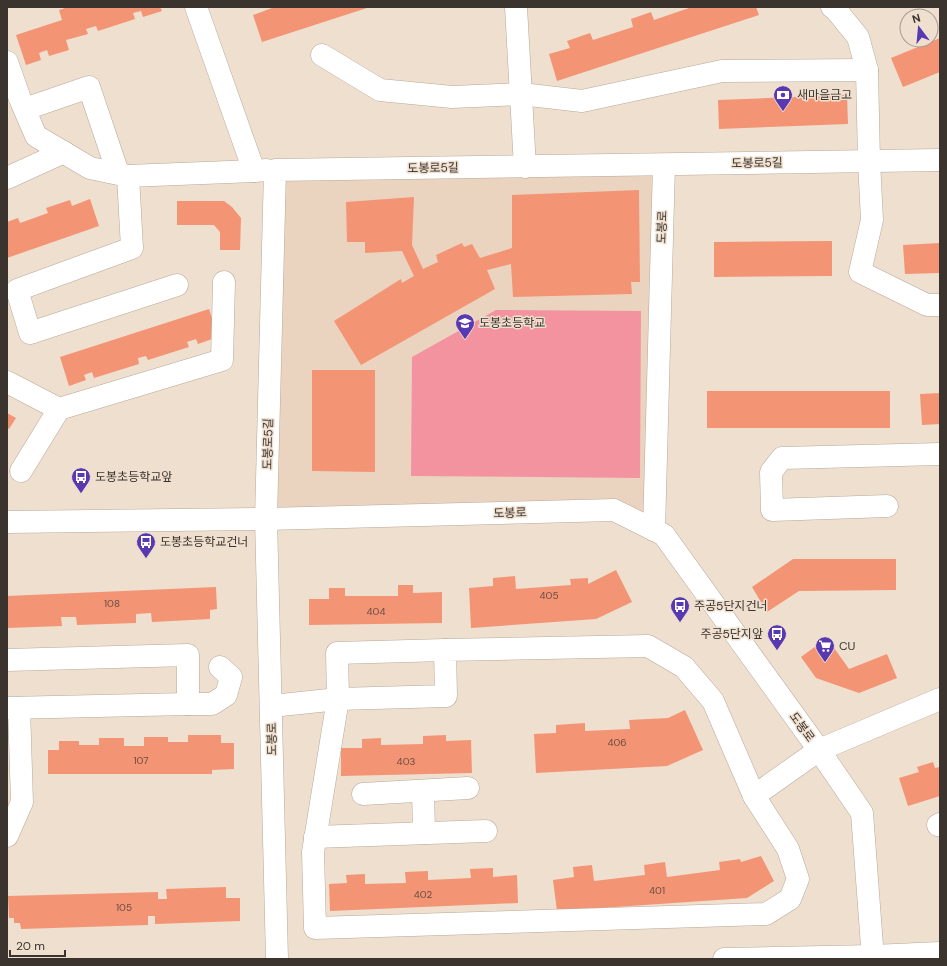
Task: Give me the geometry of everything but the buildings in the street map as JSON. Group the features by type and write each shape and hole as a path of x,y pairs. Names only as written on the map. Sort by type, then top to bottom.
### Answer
{"street":[{"path":"7,62 36,136 90,168 123,174 264,171 196,7"},
{"path":"516,7 525,166"},
{"path":"832,7 858,37 867,70 872,220 860,272 927,305 940,305"},
{"path":"322,55 380,90 452,97 521,94 582,101 722,71 867,70"},
{"path":"25,109 89,87 123,174 132,248 17,290 30,334 177,285"},
{"path":"7,178 64,152"},
{"name":"도봉로5길","path":"266,519 264,171 940,160"},
{"name":"도봉로","path":"654,530 664,164"},
{"path":"20,471 59,409 222,360 224,282"},
{"path":"7,382 59,409"},
{"path":"887,506 772,510 771,472 782,458 940,454"},
{"name":"도봉로","path":"7,522 266,519 614,510 664,535 819,750 862,813 873,958"},
{"name":"도봉로","path":"266,519 272,706 277,959"},
{"path":"648,646 684,667 713,701 754,796 788,849 798,879 790,899 766,914 315,928 313,852 338,699 337,653 648,646"},
{"path":"272,706 338,699 446,696 445,650"},
{"path":"7,660 188,655 188,704"},
{"path":"7,836 22,802 13,708 212,704 226,695 231,677 220,667"},
{"path":"754,796 819,750 940,699"},
{"path":"363,794 468,788"},
{"path":"423,791 424,833"},
{"path":"315,837 486,831"},
{"path":"724,959 873,958 940,953"}],"shaded area":[{"name":"도봉초등학교","path":"664,165 654,530 614,510 266,519 275,170"},
{"path":"496,310 641,311 640,478 411,476 412,357"}],"place":[{"name":"새마을금고","path":"783,112"},
{"name":"도봉초등학교","path":"465,340"},
{"name":"도봉초등학교앞","path":"81,494"},
{"name":"도봉초등학교건너","path":"146,559"},
{"name":"주공5단지건너","path":"680,623"},
{"name":"주공5단지앞","path":"777,651"},
{"name":"CU","path":"825,663"}]}
